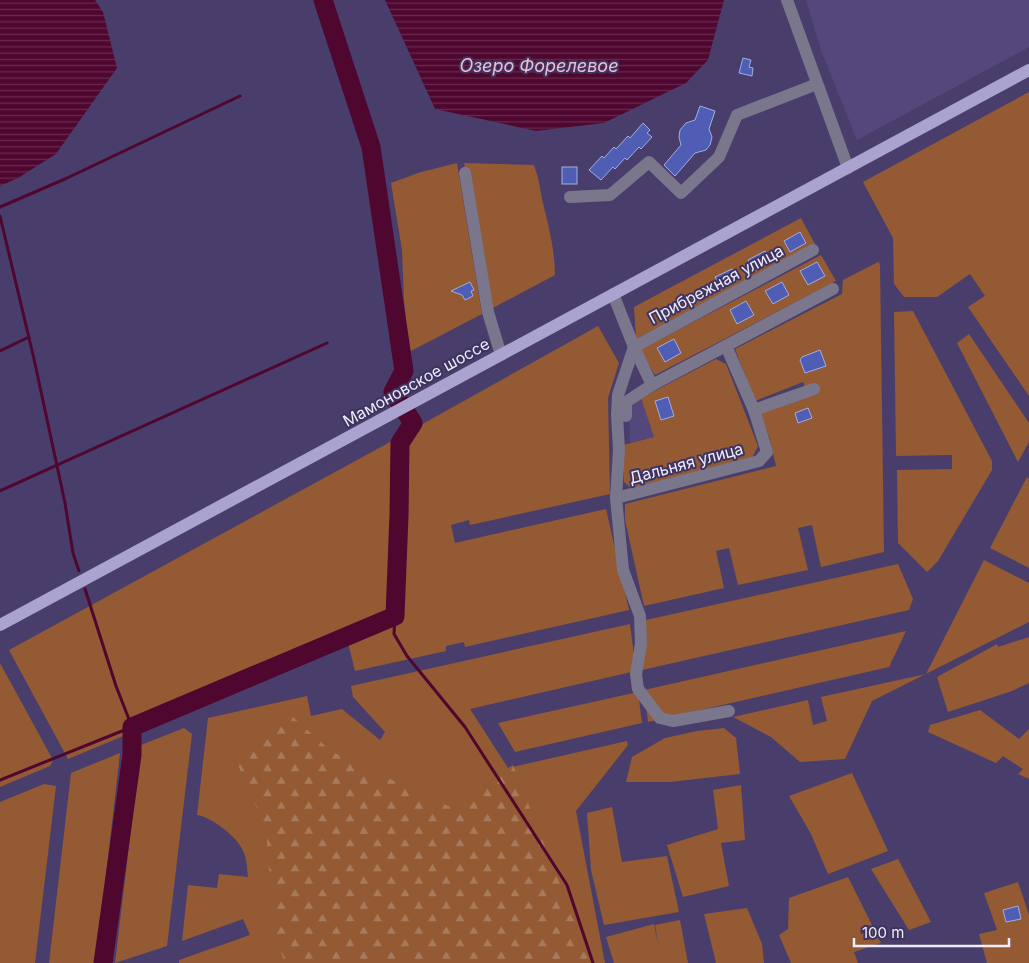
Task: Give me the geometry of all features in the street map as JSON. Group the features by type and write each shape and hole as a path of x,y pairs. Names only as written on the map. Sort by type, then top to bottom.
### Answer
{"main road":[{"name":"Мамоновское шоссе","path":"0,624 1029,70"}],"street":[{"path":"787,0 848,168"},
{"path":"570,196 610,195 649,162 681,193 719,158 737,115 817,84"},
{"path":"464,173 488,312 501,354"},
{"name":"Прибрежная улица","path":"634,347 813,250"},
{"path":"626,438 626,402 652,385 833,289"},
{"path":"613,294 634,347 652,385"},
{"name":"Дальняя улица","path":"616,498 759,461 766,452 754,410 726,346"},
{"path":"634,347 618,395 619,450 616,498 623,570 640,616 641,644 636,674 638,689 660,718 672,721 730,711"},
{"path":"754,410 814,390"}],"shaded area":[{"path":"806,0 1029,0 1029,47 857,140 821,50"},
{"path":"641,398 654,437 630,443 629,404"}],"green space":[{"path":"1029,92 1029,396 968,307 985,296 970,274 937,297 904,297 894,284 893,238 863,182"},
{"path":"457,163 482,314 409,352 402,250 391,183 421,172"},
{"path":"464,163 534,165 549,227 555,275 489,310"},
{"path":"801,218 815,244 636,339 634,307"},
{"path":"821,255 836,281 655,375 640,350"},
{"path":"878,262 880,264 884,552 821,567 812,525 798,528 808,570 738,585 729,548 716,551 724,588 644,606 625,520 625,504 776,466 770,440 760,413 808,395 803,382 755,401 735,349 842,294 843,280"},
{"path":"913,311 992,461 992,470 938,561 927,572 898,543 897,470 952,469 952,455 896,456 894,312"},
{"path":"598,326 619,363 608,398 610,494 470,525 469,520 451,525 455,543 606,509 629,610 465,647 464,642 446,646 446,651 355,671 348,643 68,759 9,650"},
{"path":"969,334 1029,423 1029,442 1018,462 957,343"},
{"path":"716,359 726,364 758,446 752,458 631,488 624,482 623,445 654,437 641,398"},
{"path":"1027,477 1029,479 1029,568 990,548"},
{"path":"984,560 1029,583 1029,622 926,674"},
{"path":"898,564 913,599 909,610 642,670 637,622"},
{"path":"630,624 636,671 470,709 508,768 627,741 628,745 576,811 605,963 179,963 179,960 250,935 243,919 182,941 188,885 217,888 219,874 248,877 245,856 237,841 217,824 197,815 208,718 307,696 311,716 342,709 380,740 385,732 353,697 351,686"},
{"path":"906,631 889,667 648,722 644,690"},
{"path":"1029,637 1029,683 1012,691 948,712 937,677 997,644 998,647"},
{"path":"0,663 53,760 50,766 0,787"},
{"path":"925,674 872,701 845,759 800,762 771,737 733,717 808,700 813,725 827,721 821,697"},
{"path":"638,692 642,723 515,752 498,723"},
{"path":"284,709 332,752 448,806 513,765 591,963 285,963 274,932 266,829 235,758"},
{"path":"980,710 1019,739 1029,729 1029,779 1018,774 1023,769 1003,756 996,763 928,732 930,725"},
{"path":"184,728 192,734 167,946 115,963 141,745"},
{"path":"724,728 736,738 740,774 670,782 626,782 632,757 665,738 697,731"},
{"path":"120,753 96,963 49,963 71,773"},
{"path":"852,773 888,851 828,874 811,834 789,796"},
{"path":"44,784 56,786 35,963 0,963 0,802"},
{"path":"741,785 745,840 721,843 729,886 683,897 667,845 718,829 713,790"},
{"path":"612,807 622,862 667,856 679,912 604,925 591,870 587,813"},
{"path":"898,859 931,922 909,930 871,869"},
{"path":"848,877 881,943 854,952 858,963 791,963 779,935 788,929 789,898"},
{"path":"1018,882 1029,915 1029,963 987,963 979,934 997,930 984,893"},
{"path":"747,908 762,944 764,963 716,963 704,914"},
{"path":"680,920 688,963 614,963 606,937 654,924 659,949 655,925"}],"water":[{"path":"0,0 95,0 103,12 117,68 56,154 18,178 0,186"},
{"name":"Озеро Форелевое","path":"385,0 724,0 708,60 686,83 604,123 536,131 435,109"}],"building":[{"path":"743,58 751,60 749,67 753,68 752,76 739,73"},
{"path":"700,106 715,111 709,129 712,137 710,145 706,150 695,153 675,176 664,165 681,145 680,130 686,123 695,120"},
{"path":"643,123 650,130 647,133 652,137 641,149 639,147 615,169 613,167 601,180 589,170 602,156 604,158 614,147 616,149 628,136 630,138"},
{"path":"562,167 577,167 577,184 562,184"},
{"path":"800,232 806,243 790,252 784,241"},
{"path":"765,251 771,262 754,271 748,260"},
{"path":"817,262 825,276 808,285 800,271"},
{"path":"732,269 738,280 721,289 715,277"},
{"path":"470,282 474,290 471,291 473,296 465,300 462,295 451,291"},
{"path":"782,282 789,295 773,304 765,291"},
{"path":"746,301 754,315 737,324 730,310"},
{"path":"674,339 681,353 665,362 657,348"},
{"path":"820,350 826,366 805,373 800,360 802,357"},
{"path":"668,397 674,416 661,420 655,401"},
{"path":"808,408 812,418 798,423 795,413"},
{"path":"1018,906 1021,919 1006,922 1003,910"}],"waterway":[{"path":"103,963 132,755 132,727 395,616 400,443 413,423 393,392 404,371 371,147 323,0"},
{"path":"0,207 65,179 240,96"},
{"path":"0,216 34,359 65,503 73,553 79,571"},
{"path":"0,351 29,337"},
{"path":"0,491 327,343"},
{"path":"0,780 132,727 116,686 85,589"},
{"path":"395,616 394,634 407,656 465,727 567,885 593,963"}]}
